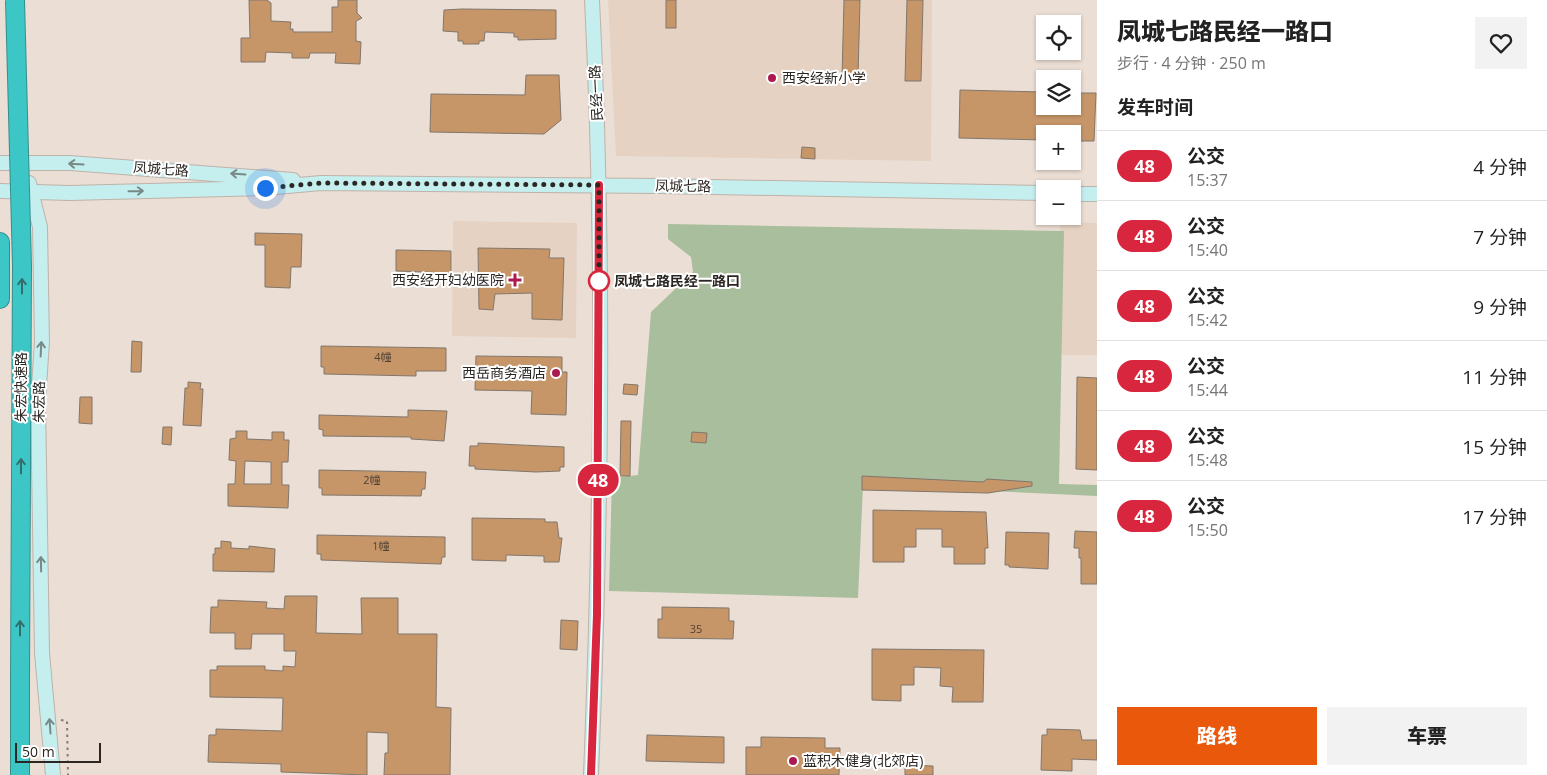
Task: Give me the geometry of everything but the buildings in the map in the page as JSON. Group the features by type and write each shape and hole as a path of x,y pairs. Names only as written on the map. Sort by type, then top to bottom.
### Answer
{"highway":[{"name":"朱宏快速路","path":"15,0 22,266 20,775"},
{"path":"0,242 0,299"},
{"path":"19,719 25,775"}],"street":[{"name":"朱宏路","path":"23,0 25,163 30,192 40,227 42,342 38,401 42,653 53,775"},
{"name":"民经一路","path":"591,775 597,615 599,185 592,0"},
{"name":"凤城七路","path":"0,163 70,163 262,176 321,183"},
{"name":"凤城七路","path":"0,191 265,188 321,183 599,185 1036,193"},
{"path":"1081,194 1097,194"}],"path":[{"path":"67,721 68,775"}],"shaded area":[{"name":"西安经新小学","path":"608,0 932,0 931,161 616,156"},
{"name":"西安经开妇幼医院","path":"453,221 577,223 576,338 452,336"},
{"path":"1097,223 1097,355 1058,355 1060,225"}],"green space":[{"path":"668,224 1064,231 1059,484 1097,485 1097,496 863,485 858,598 609,591 612,478 638,475 651,312 693,272 691,257 668,239"}],"bus line":[{"name":"48","path":"591,775 597,615 599,185"}],"place":[{"name":"西安经新小学","path":"772,78"},
{"name":"西安经开妇幼医院","path":"515,280"},
{"name":"凤城七路民经一路口","path":"599,281"},
{"name":"西岳商务酒店","path":"556,373"},
{"name":"蓝积木健身(北郊店)","path":"793,761"}],"route":[{"path":"265,188 321,183 599,185 599,281"}]}
